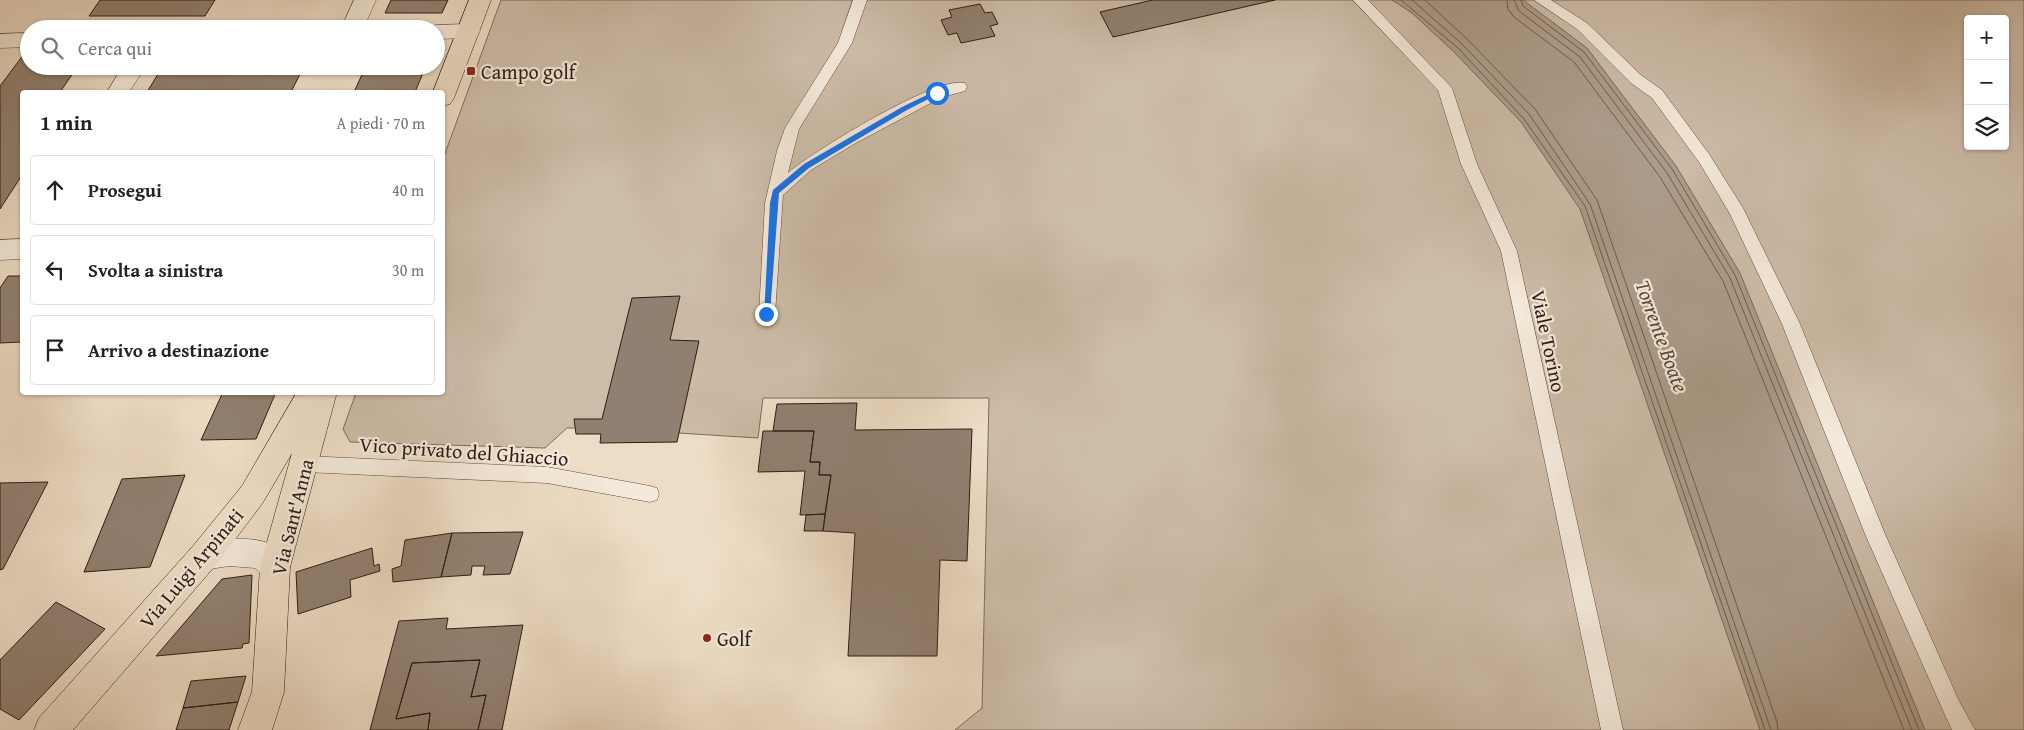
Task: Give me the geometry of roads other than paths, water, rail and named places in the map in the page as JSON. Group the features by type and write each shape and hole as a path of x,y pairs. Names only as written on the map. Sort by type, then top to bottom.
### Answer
{"main road":[{"path":"445,91 480,0"},
{"name":"Via Luigi Arpinati","path":"51,730 204,556 252,496 310,395"},
{"name":"Via Sant'Anna","path":"254,730 268,692 276,566 322,395"}],"street":[{"path":"356,20 365,0"},
{"path":"445,32 469,31"},
{"path":"0,41 20,40"},
{"path":"119,90 129,75"},
{"path":"204,556 229,552 262,554 276,566"}],"lane":[{"path":"766,314 773,203 785,151 792,128 821,84 845,42 860,0"},
{"name":"Viale Torino","path":"1360,0 1445,88 1469,164 1508,251 1612,730"},
{"path":"1541,0 1582,26 1612,58 1657,94 1704,158 1737,212 1791,324 1875,534 1952,708 1964,730"},
{"path":"776,192 806,166 864,131 937,93 960,87"},
{"name":"Vico privato del Ghiaccio","path":"305,464 547,475 650,494"}],"water":[{"name":"Torrente Boate","path":"1392,0 1523,0 1587,48 1676,166 1740,273 1925,730 1760,730 1580,209 1521,122 1454,52 1412,13"}],"place":[{"name":"Campo golf","path":"471,71"},
{"name":"Golf","path":"707,638"}]}
